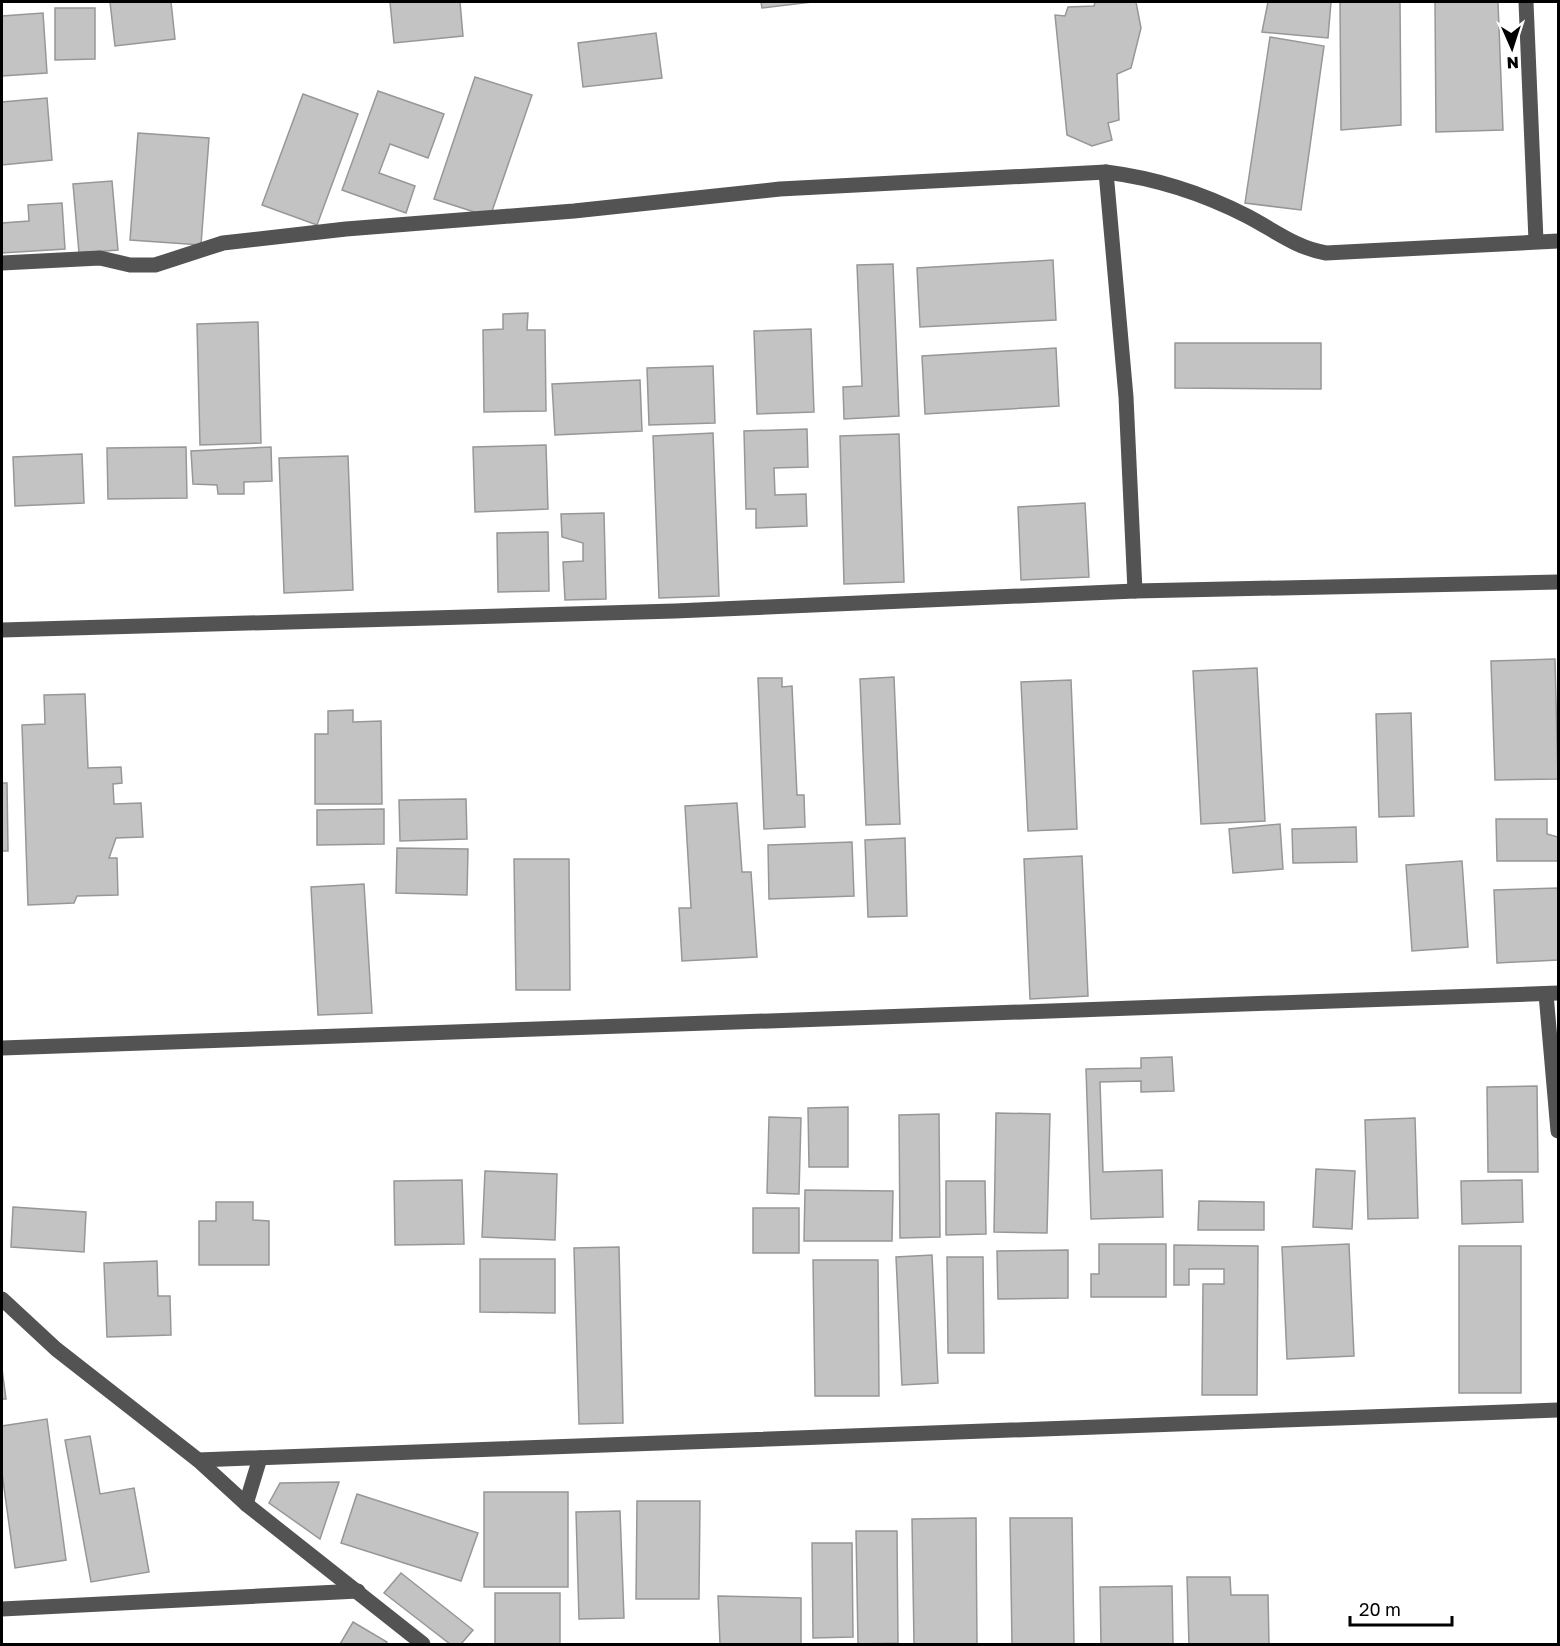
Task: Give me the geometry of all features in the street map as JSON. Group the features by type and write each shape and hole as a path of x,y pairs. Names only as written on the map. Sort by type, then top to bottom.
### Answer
{"street":[{"path":"1526,2 1536,241"},
{"path":"1106,172 1126,397 1135,591"},
{"path":"2,263 100,258 130,265 155,265 223,243 346,229 574,211 780,189 1106,172 1147,177 1246,215 1305,249 1326,253 1558,241"},
{"path":"2,630 675,610 1135,591 1558,582"},
{"path":"2,1048 1552,994 1558,1131"},
{"path":"2,1299 56,1349 198,1460 246,1504 423,1644"},
{"path":"198,1460 1558,1410"},
{"path":"246,1504 260,1458"},
{"path":"2,1609 358,1591"}],"building":[{"path":"110,2 171,2 175,39 115,46"},
{"path":"390,2 460,2 463,36 394,43"},
{"path":"761,2 812,2 762,8"},
{"path":"1095,2 1136,2 1141,28 1131,68 1117,74 1119,120 1108,123 1112,140 1092,146 1067,135 1055,15 1065,16 1068,7 1094,6"},
{"path":"1268,2 1331,2 1328,38 1262,32"},
{"path":"1340,2 1400,2 1401,125 1341,130"},
{"path":"1435,2 1498,2 1503,130 1436,132"},
{"path":"55,8 95,8 95,59 55,60"},
{"path":"43,13 47,73 2,76 2,16"},
{"path":"656,33 662,78 583,87 578,43"},
{"path":"1270,37 1324,46 1301,210 1245,203"},
{"path":"475,77 532,95 490,217 434,199"},
{"path":"378,91 444,114 428,158 390,144 379,173 415,186 406,213 342,190"},
{"path":"303,94 358,114 317,225 262,205"},
{"path":"47,98 52,160 2,165 2,102"},
{"path":"138,133 209,138 201,245 130,240"},
{"path":"112,181 118,250 79,253 73,184"},
{"path":"62,203 65,249 2,253 2,223 29,221 28,205"},
{"path":"1053,260 1056,320 920,327 917,268"},
{"path":"893,264 899,416 844,419 843,387 862,386 857,265"},
{"path":"528,313 527,330 545,330 546,411 484,412 483,330 503,329 503,314"},
{"path":"258,322 261,443 200,445 197,324"},
{"path":"811,329 814,412 757,414 754,331"},
{"path":"1175,343 1321,343 1321,389 1175,388"},
{"path":"1056,348 1059,406 925,414 922,356"},
{"path":"713,366 715,423 649,425 647,368"},
{"path":"640,380 642,431 555,435 552,384"},
{"path":"807,429 808,467 774,468 775,495 806,494 807,526 756,528 756,509 746,509 744,431"},
{"path":"713,433 719,596 659,598 653,436"},
{"path":"899,434 904,582 844,584 840,436"},
{"path":"546,445 548,509 475,512 473,447"},
{"path":"186,447 187,498 108,499 107,448"},
{"path":"271,447 272,481 244,482 244,494 218,494 217,485 193,484 191,451"},
{"path":"82,454 84,503 15,506 13,457"},
{"path":"348,456 353,590 284,593 279,458"},
{"path":"1085,503 1089,577 1021,580 1018,507"},
{"path":"604,513 606,599 565,600 563,562 583,561 583,543 562,537 561,514"},
{"path":"548,532 549,591 498,592 497,533"},
{"path":"1555,659 1558,779 1495,780 1491,661"},
{"path":"1257,668 1265,821 1201,824 1193,671"},
{"path":"894,677 900,824 866,825 860,679"},
{"path":"758,678 782,678 782,687 792,686 797,795 804,795 805,827 764,829"},
{"path":"1071,680 1077,829 1028,831 1021,682"},
{"path":"85,694 88,768 121,767 122,783 113,784 114,804 141,803 143,837 116,838 109,858 117,858 118,895 77,896 74,903 28,905 22,725 45,724 44,695"},
{"path":"353,710 353,722 381,721 382,804 315,804 315,734 328,734 328,711"},
{"path":"1411,713 1414,816 1379,817 1376,714"},
{"path":"2,783 7,783 8,851 2,851"},
{"path":"466,799 467,839 400,841 399,800"},
{"path":"737,803 742,872 751,872 757,957 682,961 679,908 691,908 685,806"},
{"path":"384,809 384,844 317,845 317,810"},
{"path":"1496,819 1547,819 1547,834 1558,837 1558,861 1497,861"},
{"path":"1280,824 1283,869 1233,873 1229,829"},
{"path":"1356,827 1357,862 1293,863 1292,829"},
{"path":"905,838 907,916 868,917 865,840"},
{"path":"852,842 854,896 769,899 768,845"},
{"path":"397,848 468,849 467,895 396,893"},
{"path":"1082,856 1088,996 1030,999 1024,859"},
{"path":"514,859 569,859 570,990 516,990"},
{"path":"1462,861 1468,947 1412,951 1406,865"},
{"path":"364,884 372,1013 318,1015 311,887"},
{"path":"1558,888 1558,960 1497,963 1494,890"},
{"path":"1172,1057 1174,1091 1141,1092 1141,1081 1100,1082 1103,1172 1162,1170 1163,1217 1091,1219 1086,1069 1141,1068 1141,1058"},
{"path":"1537,1086 1538,1172 1488,1172 1487,1087"},
{"path":"848,1107 848,1167 809,1167 808,1108"},
{"path":"996,1113 1050,1114 1047,1233 994,1232"},
{"path":"939,1114 940,1237 900,1238 899,1115"},
{"path":"769,1117 801,1118 799,1194 767,1193"},
{"path":"1415,1118 1418,1218 1368,1219 1365,1120"},
{"path":"1316,1169 1355,1171 1352,1229 1313,1227"},
{"path":"485,1171 557,1174 555,1240 482,1237"},
{"path":"462,1180 464,1244 395,1245 394,1181"},
{"path":"1522,1180 1523,1222 1462,1224 1461,1181"},
{"path":"946,1181 985,1181 986,1234 946,1235"},
{"path":"805,1190 893,1191 892,1241 804,1241"},
{"path":"1199,1201 1264,1202 1264,1230 1198,1230"},
{"path":"216,1202 253,1202 253,1220 269,1221 269,1265 199,1265 199,1221 216,1221"},
{"path":"13,1207 86,1212 84,1252 11,1247"},
{"path":"753,1208 799,1208 799,1253 753,1253"},
{"path":"1099,1244 1166,1244 1166,1297 1091,1297 1091,1274 1099,1274"},
{"path":"1349,1244 1354,1356 1287,1359 1282,1247"},
{"path":"1174,1245 1258,1246 1257,1395 1202,1395 1203,1284 1224,1284 1224,1269 1189,1269 1189,1285 1174,1285"},
{"path":"1459,1246 1521,1246 1521,1393 1459,1393"},
{"path":"619,1247 623,1423 579,1424 574,1248"},
{"path":"1068,1250 1068,1298 998,1299 997,1251"},
{"path":"932,1255 938,1383 902,1385 896,1257"},
{"path":"947,1257 983,1257 984,1353 948,1353"},
{"path":"480,1259 555,1259 555,1313 480,1312"},
{"path":"813,1260 878,1260 879,1396 815,1396"},
{"path":"157,1261 158,1296 170,1296 171,1335 107,1337 104,1263"},
{"path":"2,1369 6,1399 2,1399"},
{"path":"47,1419 66,1560 15,1568 2,1473 2,1426"},
{"path":"90,1436 100,1494 134,1488 149,1572 91,1582 65,1440"},
{"path":"339,1482 320,1539 269,1503 280,1483"},
{"path":"484,1492 568,1492 568,1587 484,1587"},
{"path":"357,1494 478,1533 461,1581 341,1543"},
{"path":"637,1501 700,1501 699,1599 636,1599"},
{"path":"620,1511 624,1618 579,1619 576,1512"},
{"path":"976,1518 977,1644 914,1644 912,1519"},
{"path":"1010,1518 1072,1518 1074,1644 1012,1644"},
{"path":"856,1531 897,1531 898,1643 858,1644"},
{"path":"812,1543 852,1543 853,1637 813,1638"},
{"path":"401,1573 473,1630 461,1644 450,1644 384,1593"},
{"path":"1187,1577 1230,1577 1231,1595 1268,1595 1269,1644 1189,1644"},
{"path":"1172,1586 1173,1644 1101,1644 1100,1587"},
{"path":"495,1593 560,1593 560,1644 495,1644"},
{"path":"718,1596 801,1598 801,1644 720,1644"},
{"path":"353,1622 387,1642 386,1644 340,1644"}]}
